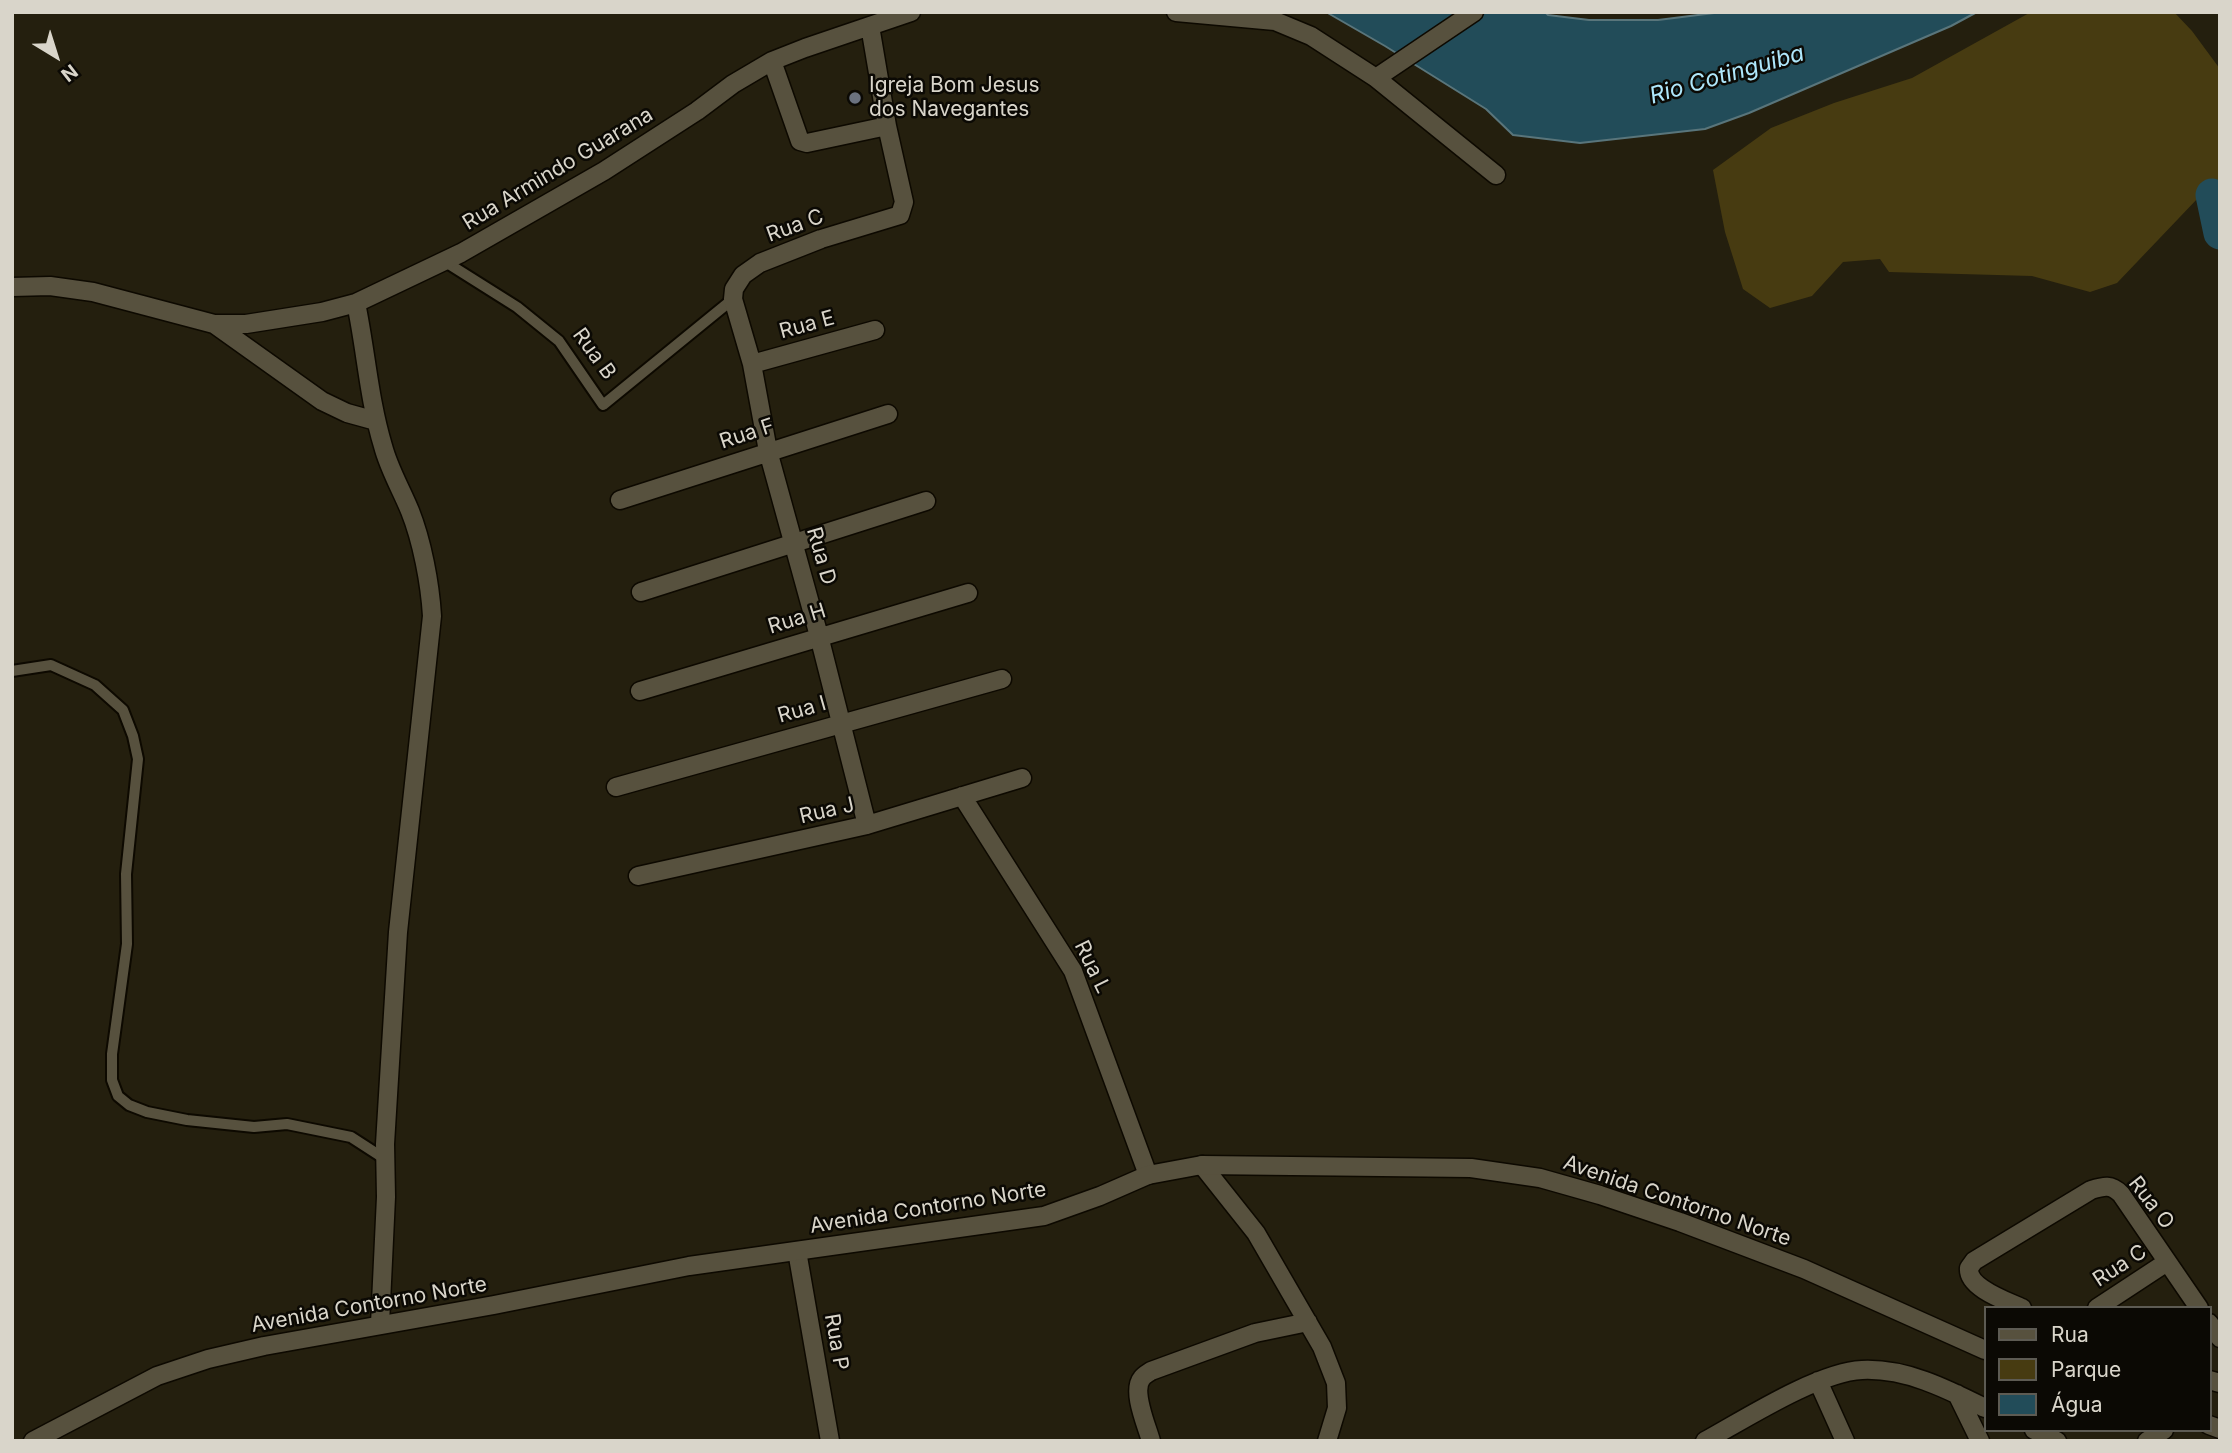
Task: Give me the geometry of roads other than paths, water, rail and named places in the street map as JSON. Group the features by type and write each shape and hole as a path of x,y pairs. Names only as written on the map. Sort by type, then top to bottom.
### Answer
{"street":[{"name":"Rua Armindo Guarana","path":"214,324 246,324 322,312 356,303 443,261 604,171 698,111 733,84 772,61 911,12"},
{"path":"1176,12 1275,21 1311,36 1376,78 1496,175"},
{"path":"1376,78 1474,12"},
{"path":"772,61 800,141 807,143 887,126 870,26"},
{"name":"Rua C","path":"733,299 734,289 743,275 760,263 821,239 900,215 904,202 887,126"},
{"path":"12,287 50,286 93,292 214,324 322,401 376,421"},
{"name":"Rua D","path":"733,299 752,364 768,451 842,722 867,825"},
{"path":"356,303 366,348 376,421 388,465 411,513 431,593 432,616 398,932 385,1159 380,1324"},
{"name":"Rua E","path":"752,364 875,331"},
{"name":"Rua F","path":"620,500 888,414"},
{"path":"641,592 926,501"},
{"name":"Rua H","path":"640,691 968,593"},
{"name":"Rua I","path":"616,787 1002,679"},
{"name":"Rua J","path":"638,876 867,825 1022,778"},
{"name":"Rua L","path":"962,796 1073,971 1148,1174"},
{"path":"1202,1165 1256,1233 1322,1347 1336,1383 1335,1422 1327,1441"},
{"name":"Avenida Contorno Norte","path":"33,1441 157,1376 208,1359 264,1346 494,1305 689,1266 1044,1216 1100,1196 1148,1174 1202,1165 1471,1168 1540,1178 1635,1206 1780,1259 1983,1349"},
{"name":"Rua O","path":"2018,1306 1970,1279 1969,1268 1974,1261 2091,1190 2106,1185 2121,1194 2198,1306"},
{"name":"Rua P","path":"797,1251 831,1441"},
{"name":"Rua C","path":"2100,1306 2167,1262"},
{"path":"1151,1441 1138,1385 1151,1371 1255,1333 1308,1322"},
{"path":"1705,1441 1818,1381 1861,1370 1894,1372 1930,1382 1983,1407"},
{"path":"1818,1381 1845,1441"},
{"path":"1957,1394 1980,1441"},
{"path":"2038,1432 2057,1441"}],"lane":[{"name":"Rua B","path":"443,261 517,307 559,341 603,405 733,299"},
{"path":"12,671 51,665 95,685 123,709 133,736 138,759 126,874 127,944 112,1054 112,1080 118,1096 129,1105 147,1112 254,1127 286,1124 351,1137 385,1159"}],"water":[{"path":"1326,12 1545,12 1548,15 1589,20 1658,20 1722,12 1977,12 1951,26 1749,113 1705,129 1580,143 1513,135 1486,109"}],"waterway":[{"name":"Rio Cotinguiba","path":"2212,195 2220,233"}],"place":[{"name":"Igreja Bom Jesus dos Navegantes","path":"855,98"}]}
